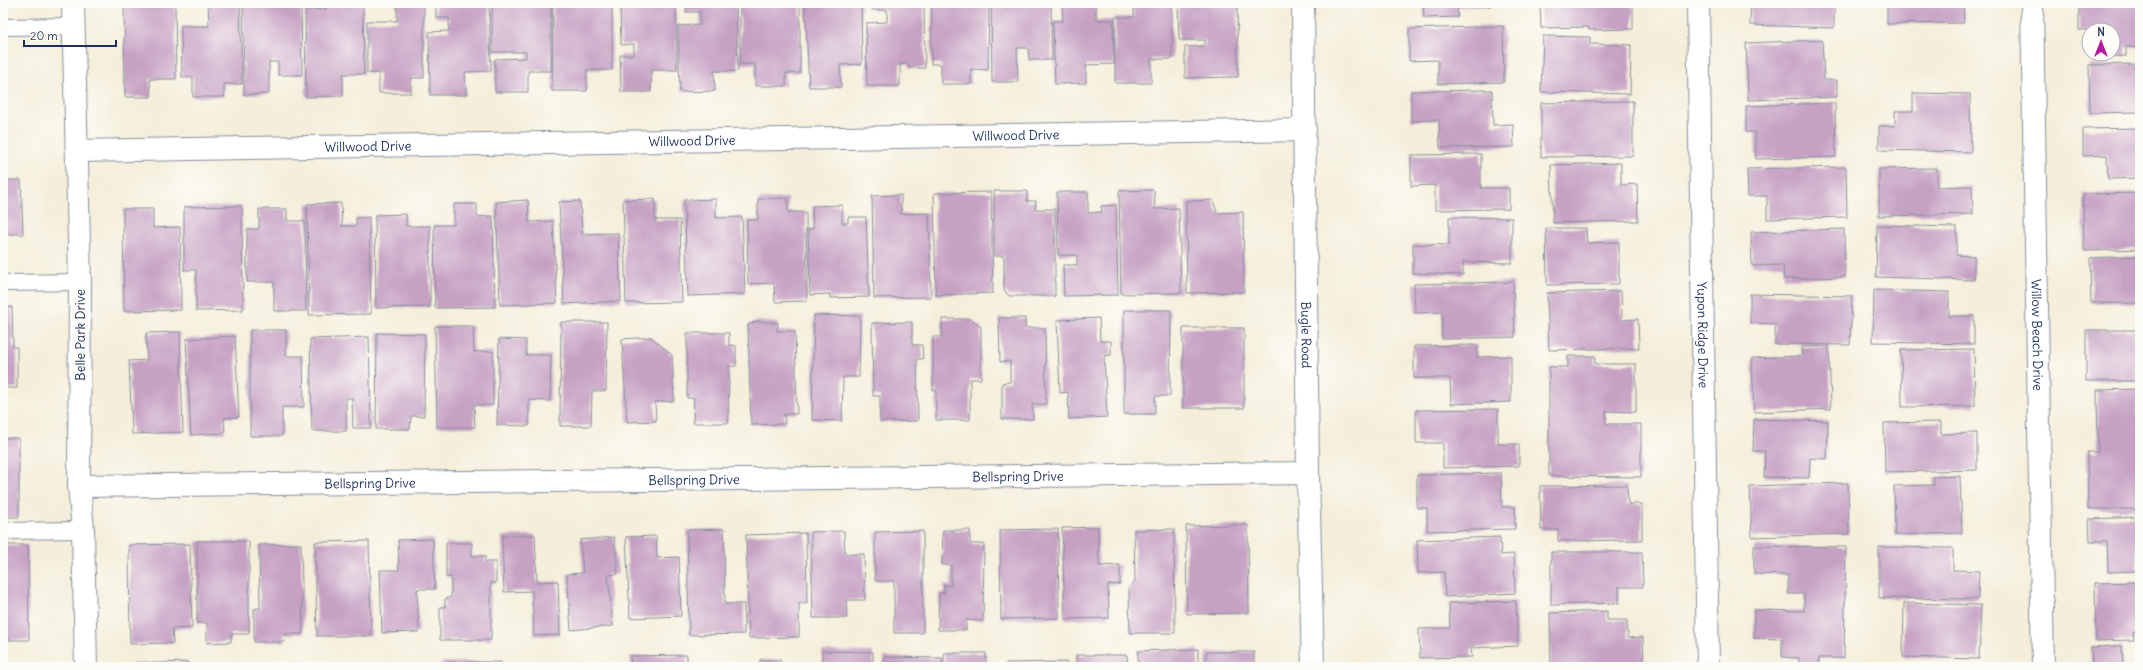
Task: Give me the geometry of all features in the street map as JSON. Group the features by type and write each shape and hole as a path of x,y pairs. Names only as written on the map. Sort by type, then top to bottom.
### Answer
{"street":[{"name":"Belle Park Drive","path":"73,3 78,151 80,282 79,486 83,530 86,667"},
{"name":"Bugle Road","path":"1304,3 1308,473 1313,667"},
{"name":"Yupon Ridge Drive","path":"1698,3 1708,667"},
{"name":"Willow Beach Drive","path":"2032,3 2043,667"},
{"name":"Willwood Drive","path":"78,151 1305,130"},
{"name":"Bellspring Drive","path":"79,486 1308,473"}],"lane":[{"path":"3,27 74,26"},
{"path":"3,283 80,282"},
{"path":"3,531 83,530"}],"building":[{"path":"124,3 175,3 176,79 150,79 151,97 125,97"},
{"path":"208,3 240,3 242,84 224,84 224,97 193,97 193,77 182,77 181,26 209,26"},
{"path":"243,3 301,3 302,75 278,75 278,62 269,62 269,94 244,95"},
{"path":"326,3 363,3 364,74 343,74 343,96 306,97 305,10 326,9"},
{"path":"397,3 424,3 424,78 411,78 411,93 379,93 379,73 367,73 367,21 397,21"},
{"path":"436,3 489,3 491,71 465,72 466,95 430,95 429,32 449,31 449,18 436,18"},
{"path":"510,3 551,3 551,71 528,71 528,92 495,92 495,59 526,58 526,52 492,52 492,6 510,6"},
{"path":"553,3 612,3 612,70 587,70 587,91 552,91"},
{"path":"620,3 676,3 677,70 651,70 651,92 621,92 620,55 634,55 634,44 621,45"},
{"path":"686,3 736,3 738,71 714,71 715,91 680,92 678,26 700,25 700,12 686,12"},
{"path":"740,3 800,3 800,73 786,73 786,86 755,86 755,64 740,64"},
{"path":"805,3 861,3 862,64 840,65 841,87 809,87"},
{"path":"872,3 924,3 925,68 909,68 908,64 900,64 900,86 867,86 866,23 887,22 887,10 872,10"},
{"path":"932,3 989,3 988,70 971,69 971,84 941,84 941,64 931,64"},
{"path":"991,3 1051,3 1052,60 1029,60 1028,48 1017,48 1018,82 992,82"},
{"path":"1062,3 1109,3 1096,5 1096,20 1113,20 1114,64 1086,65 1086,83 1055,84 1053,21 1063,21"},
{"path":"1120,3 1172,3 1172,59 1151,59 1151,83 1115,83 1115,17 1134,17 1134,6 1120,6"},
{"path":"1178,3 1237,3 1238,77 1185,78 1185,47 1205,46 1205,40 1179,40"},
{"path":"1423,3 1491,3 1491,6 1457,7 1458,17 1424,18"},
{"path":"1540,3 1633,3 1633,29 1589,30 1588,27 1541,28"},
{"path":"1751,3 1834,3 1834,28 1750,25"},
{"path":"1887,3 1963,3 1964,23 1887,24"},
{"path":"2079,3 2140,3 2140,47 2126,47 2126,56 2121,56 2121,22 2081,22 2081,30 2079,30"},
{"path":"1503,26 1504,82 1438,84 1438,60 1409,61 1409,29"},
{"path":"1543,36 1590,37 1590,44 1631,45 1630,94 1541,92"},
{"path":"1822,40 1824,80 1837,80 1837,97 1748,100 1746,43"},
{"path":"2140,64 2140,112 2090,113 2089,65"},
{"path":"1492,90 1493,125 1513,124 1514,147 1440,148 1439,120 1411,121 1411,91"},
{"path":"1913,93 1970,94 1971,152 1879,150 1879,126 1895,126 1895,111 1913,111"},
{"path":"1633,101 1633,156 1541,157 1541,103"},
{"path":"1835,103 1836,157 1756,159 1755,132 1746,132 1746,106"},
{"path":"2140,128 2140,178 2108,179 2107,155 2083,156 2083,129"},
{"path":"1481,154 1481,188 1509,188 1509,209 1435,210 1435,185 1411,186 1411,155"},
{"path":"1621,163 1621,185 1637,184 1638,221 1553,223 1551,165"},
{"path":"1846,167 1847,217 1767,219 1767,196 1748,196 1747,169"},
{"path":"1937,168 1937,187 1972,186 1973,214 1879,216 1879,169"},
{"path":"3,180 21,180 23,234 3,234"},
{"path":"1154,190 1155,209 1179,208 1181,293 1121,294 1119,191"},
{"path":"994,191 1027,191 1027,201 1036,201 1035,209 1055,209 1055,296 1009,296 1004,290 1004,256 994,256"},
{"path":"991,192 993,293 936,295 934,193"},
{"path":"1057,192 1088,192 1088,213 1102,212 1101,206 1116,205 1118,295 1064,296 1063,265 1077,265 1077,255 1058,255"},
{"path":"2140,193 2140,249 2084,251 2083,194"},
{"path":"901,195 901,214 929,213 931,297 874,298 872,196"},
{"path":"788,198 788,212 806,212 807,301 775,302 774,283 748,284 747,220 758,220 758,199"},
{"path":"655,199 655,220 680,220 682,302 626,303 623,200"},
{"path":"716,199 716,218 742,217 745,294 688,296 684,200"},
{"path":"528,200 529,222 553,221 557,303 500,305 496,202"},
{"path":"1213,200 1217,213 1243,212 1244,292 1187,293 1186,201"},
{"path":"580,201 582,234 618,233 621,301 564,304 559,202"},
{"path":"341,203 342,226 356,226 356,218 369,217 371,314 309,315 307,204"},
{"path":"454,204 477,204 477,217 493,216 495,307 435,308 434,225 454,225"},
{"path":"842,205 842,223 848,223 848,217 866,217 869,297 830,298 830,294 810,295 808,229 813,229 812,206"},
{"path":"242,206 243,310 196,311 196,270 184,270 184,207"},
{"path":"123,209 153,209 153,228 180,227 181,310 124,311"},
{"path":"259,209 287,209 287,221 305,221 306,311 274,311 274,282 247,282 247,229 259,229"},
{"path":"406,214 406,226 430,226 430,307 376,308 375,215"},
{"path":"1449,217 1512,218 1512,263 1463,262 1463,275 1413,273 1413,244 1449,245"},
{"path":"1877,225 1957,227 1956,255 1974,256 1974,280 1876,277"},
{"path":"1546,228 1586,228 1587,243 1619,242 1619,284 1547,285"},
{"path":"1844,229 1845,277 1784,279 1783,265 1752,266 1751,232"},
{"path":"2140,256 2140,303 2091,303 2090,258"},
{"path":"1513,282 1515,337 1442,339 1442,312 1415,313 1414,284"},
{"path":"1874,290 1949,292 1949,316 1974,316 1974,344 1873,342"},
{"path":"1621,291 1622,320 1638,319 1639,348 1549,350 1547,293"},
{"path":"1750,294 1852,296 1850,345 1775,344 1775,324 1750,323"},
{"path":"3,307 12,307 13,347 17,347 17,388 3,388"},
{"path":"1124,310 1171,310 1170,396 1155,396 1155,414 1124,414"},
{"path":"814,315 860,316 859,377 843,377 842,421 812,420"},
{"path":"999,318 1025,318 1025,328 1045,328 1046,404 1032,404 1033,419 1002,419 1002,383 1010,382 1010,361 1000,362"},
{"path":"1099,318 1100,341 1111,341 1111,355 1104,356 1107,417 1069,419 1068,392 1060,393 1057,320"},
{"path":"942,319 970,319 981,327 981,379 970,379 970,420 936,420 936,390 933,390 933,337 942,337"},
{"path":"757,321 778,323 777,331 795,331 797,414 784,414 785,424 751,425 748,325"},
{"path":"561,322 607,322 606,391 592,391 591,426 560,426"},
{"path":"912,322 912,345 922,345 923,359 917,359 918,421 880,422 880,396 873,396 872,323"},
{"path":"435,326 473,326 474,352 493,351 493,405 474,405 475,427 437,427"},
{"path":"1183,328 1244,328 1244,408 1183,408"},
{"path":"250,330 286,330 286,356 303,356 304,407 282,407 282,436 250,436"},
{"path":"2086,330 2138,330 2137,381 2086,381"},
{"path":"180,332 183,432 132,434 129,361 147,360 146,333"},
{"path":"377,333 425,334 424,416 411,416 410,429 376,429"},
{"path":"687,333 729,333 729,345 736,346 736,366 729,366 728,423 693,423 694,398 687,398"},
{"path":"235,336 239,417 224,418 225,433 191,435 186,339"},
{"path":"369,337 371,428 353,428 352,398 346,398 346,431 312,431 310,339"},
{"path":"651,337 672,355 674,401 655,402 656,421 627,422 622,339"},
{"path":"499,339 526,340 526,355 551,355 550,401 529,400 529,426 497,425"},
{"path":"1477,345 1477,357 1511,356 1511,402 1451,404 1450,378 1414,378 1414,346"},
{"path":"1829,346 1831,409 1754,412 1752,358 1802,356 1801,347"},
{"path":"1974,349 1975,406 1902,407 1901,350"},
{"path":"1568,356 1595,356 1595,364 1636,364 1636,412 1606,411 1606,424 1641,424 1641,477 1549,476 1549,367 1568,367"},
{"path":"2140,389 2140,509 2088,509 2087,452 2098,452 2097,390"},
{"path":"1498,409 1498,444 1519,444 1519,466 1443,468 1443,443 1416,443 1416,410"},
{"path":"1754,419 1828,421 1827,459 1810,458 1809,478 1764,477 1765,451 1753,451"},
{"path":"1941,422 1941,434 1977,433 1977,470 1885,472 1884,423"},
{"path":"3,438 19,438 19,517 3,517"},
{"path":"1501,473 1502,507 1515,507 1515,529 1427,531 1427,508 1417,508 1417,475"},
{"path":"1960,476 1962,533 1895,535 1894,486 1934,485 1933,477"},
{"path":"1848,483 1849,534 1752,537 1750,486"},
{"path":"1627,485 1628,504 1642,504 1642,540 1558,541 1558,530 1541,530 1540,486"},
{"path":"2140,517 2140,547 2137,547 2137,571 2108,572 2107,541 2090,541 2089,519"},
{"path":"1248,525 1249,613 1187,614 1186,526"},
{"path":"1098,527 1099,566 1120,565 1120,584 1108,585 1109,618 1065,619 1062,528"},
{"path":"724,529 725,604 744,604 744,634 689,635 687,530"},
{"path":"1058,529 1059,618 1001,619 1000,530"},
{"path":"1174,529 1175,633 1130,633 1129,588 1135,581 1134,530"},
{"path":"943,530 970,530 970,544 984,544 983,621 966,620 966,630 938,630 939,593 944,593 944,585 951,586 951,565 942,565"},
{"path":"844,531 845,554 864,554 865,600 846,600 847,618 813,618 811,532"},
{"path":"923,531 923,633 894,633 894,581 875,581 875,532"},
{"path":"806,533 807,603 799,603 799,637 749,638 746,535"},
{"path":"535,535 537,582 558,581 560,635 534,636 532,591 504,592 502,536"},
{"path":"656,536 657,558 679,557 681,616 630,618 626,537"},
{"path":"614,537 618,574 608,575 613,626 571,630 567,574 583,573 580,540"},
{"path":"1500,537 1501,555 1514,554 1515,593 1445,597 1444,572 1418,573 1417,540"},
{"path":"433,539 435,589 417,589 419,632 382,633 380,570 399,570 398,540"},
{"path":"197,541 249,541 249,634 231,634 231,642 207,643 207,623 197,623"},
{"path":"369,541 371,636 317,636 315,542"},
{"path":"446,543 472,543 472,556 485,556 485,562 496,562 496,583 491,583 491,640 440,640 440,607 445,607 445,599 451,597 451,577 446,577"},
{"path":"190,544 192,628 172,629 173,643 130,644 129,545"},
{"path":"301,544 303,634 284,634 285,642 254,642 254,609 260,608 259,545"},
{"path":"3,545 28,545 29,640 3,640"},
{"path":"1754,546 1846,547 1844,658 1819,658 1819,667 1799,667 1799,658 1782,657 1782,639 1754,638 1754,610 1804,611 1804,594 1788,594 1788,575 1754,574"},
{"path":"1879,547 1953,548 1953,570 1979,571 1978,599 1879,598"},
{"path":"1551,552 1642,552 1643,587 1619,587 1619,603 1551,605"},
{"path":"2140,582 2140,631 2133,632 2134,640 2096,641 2095,583"},
{"path":"1516,601 1518,646 1471,648 1472,657 1420,658 1419,629 1450,628 1449,603"},
{"path":"1904,603 1981,605 1979,659 1903,657"},
{"path":"1607,611 1607,620 1627,620 1628,638 1643,637 1644,666 1551,667 1550,613"},
{"path":"2122,646 2123,667 2092,667 2091,647"},
{"path":"1198,649 1198,667 1138,667 1138,651"},
{"path":"822,651 873,652 873,667 822,667"},
{"path":"1206,652 1254,652 1254,667 1206,667"},
{"path":"944,653 986,653 986,667 944,667"},
{"path":"687,655 687,667 631,667 630,656"},
{"path":"1076,655 1127,655 1128,667 1076,667"},
{"path":"884,657 942,658 942,667 884,667"},
{"path":"760,660 780,660 781,667 760,667"},
{"path":"188,662 188,667 131,667 131,664"},
{"path":"442,662 501,662 501,667 442,667"},
{"path":"1067,662 1067,667 1006,667 1006,663"},
{"path":"286,664 311,664 311,667 286,667"}]}
